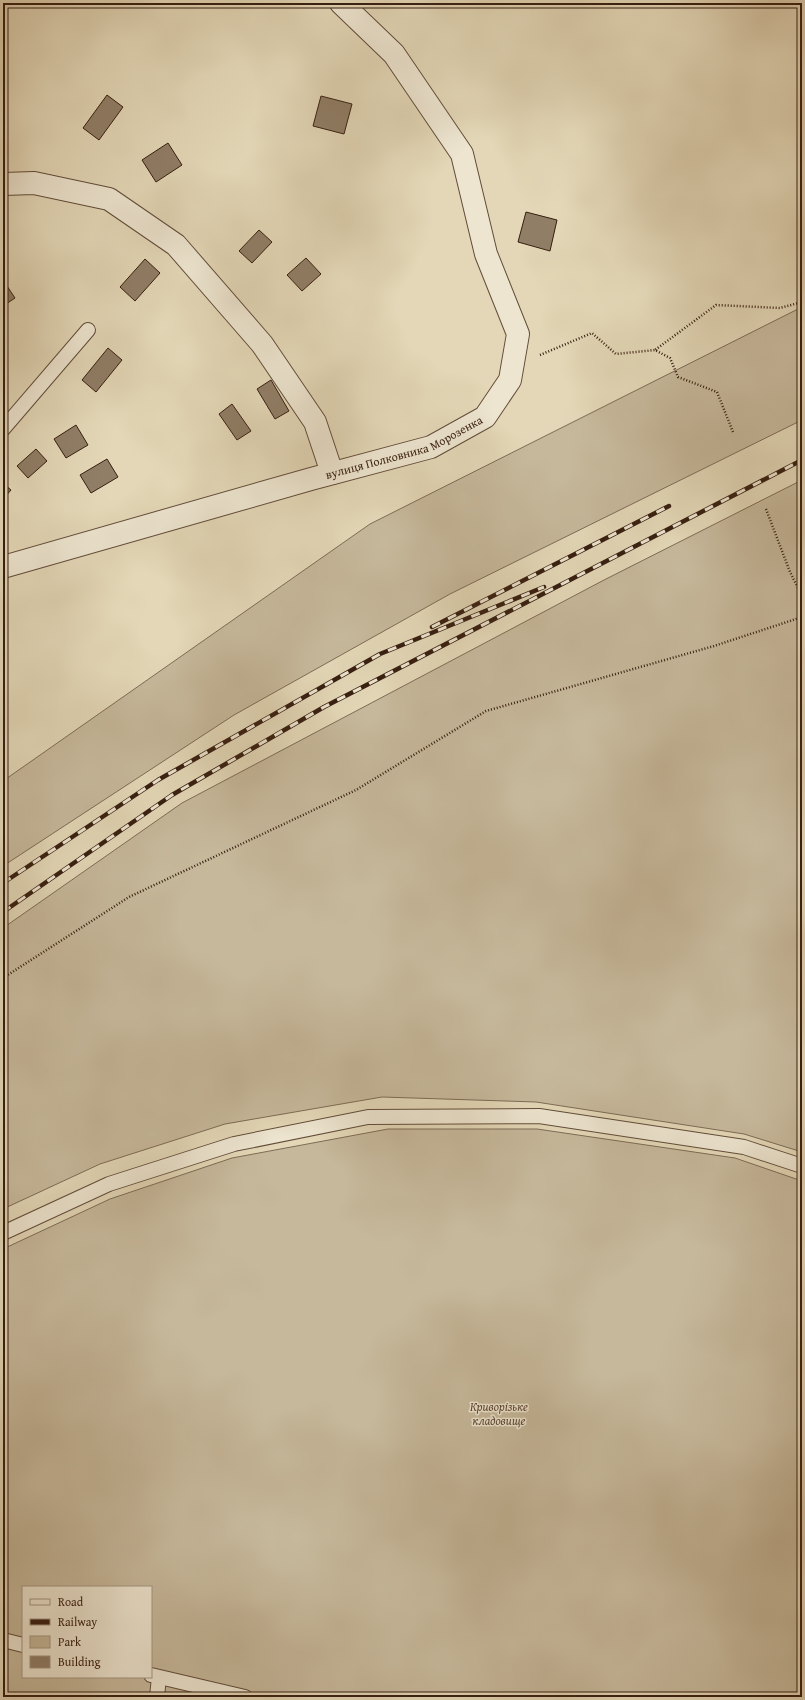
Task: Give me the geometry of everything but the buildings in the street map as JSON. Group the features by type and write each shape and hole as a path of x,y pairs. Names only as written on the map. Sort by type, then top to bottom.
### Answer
{"street":[{"name":"вулиця Полковника Морозенка","path":"3,567 332,473 431,447 486,417 510,380 518,334 486,254 462,154 394,54 341,3"},
{"path":"3,184 34,183 109,199 176,245 262,344 315,422 332,473"}],"lane":[{"path":"3,429 88,330"},
{"path":"3,1233 109,1184 205,1153 234,1144 368,1117 539,1116 744,1147 802,1166"},
{"path":"3,1640 22,1645"},
{"path":"157,1697 155,1676 245,1697"}],"path":[{"path":"510,380 538,355 592,333 616,354 655,350 716,304 780,308 802,302"},
{"path":"655,350 670,358 678,377 717,392 734,432"},
{"path":"766,509 790,572 802,596"},
{"path":"3,978 129,897 356,790 486,712 714,646 802,617"}],"green space":[{"path":"802,307 802,420 450,594 234,715 3,866 3,781 370,524"},
{"path":"802,480 802,1152 744,1134 536,1102 382,1097 225,1124 100,1164 3,1209 3,928 182,803 604,580"},
{"name":"Криворізьке кладовище","path":"388,1129 537,1129 735,1158 802,1181 802,1697 3,1697 3,1249 110,1199 232,1158"}],"railway":[{"path":"3,912 172,795 324,707 802,460"},
{"path":"432,627 669,506"},
{"path":"3,883 158,780 380,654 544,587"}]}
